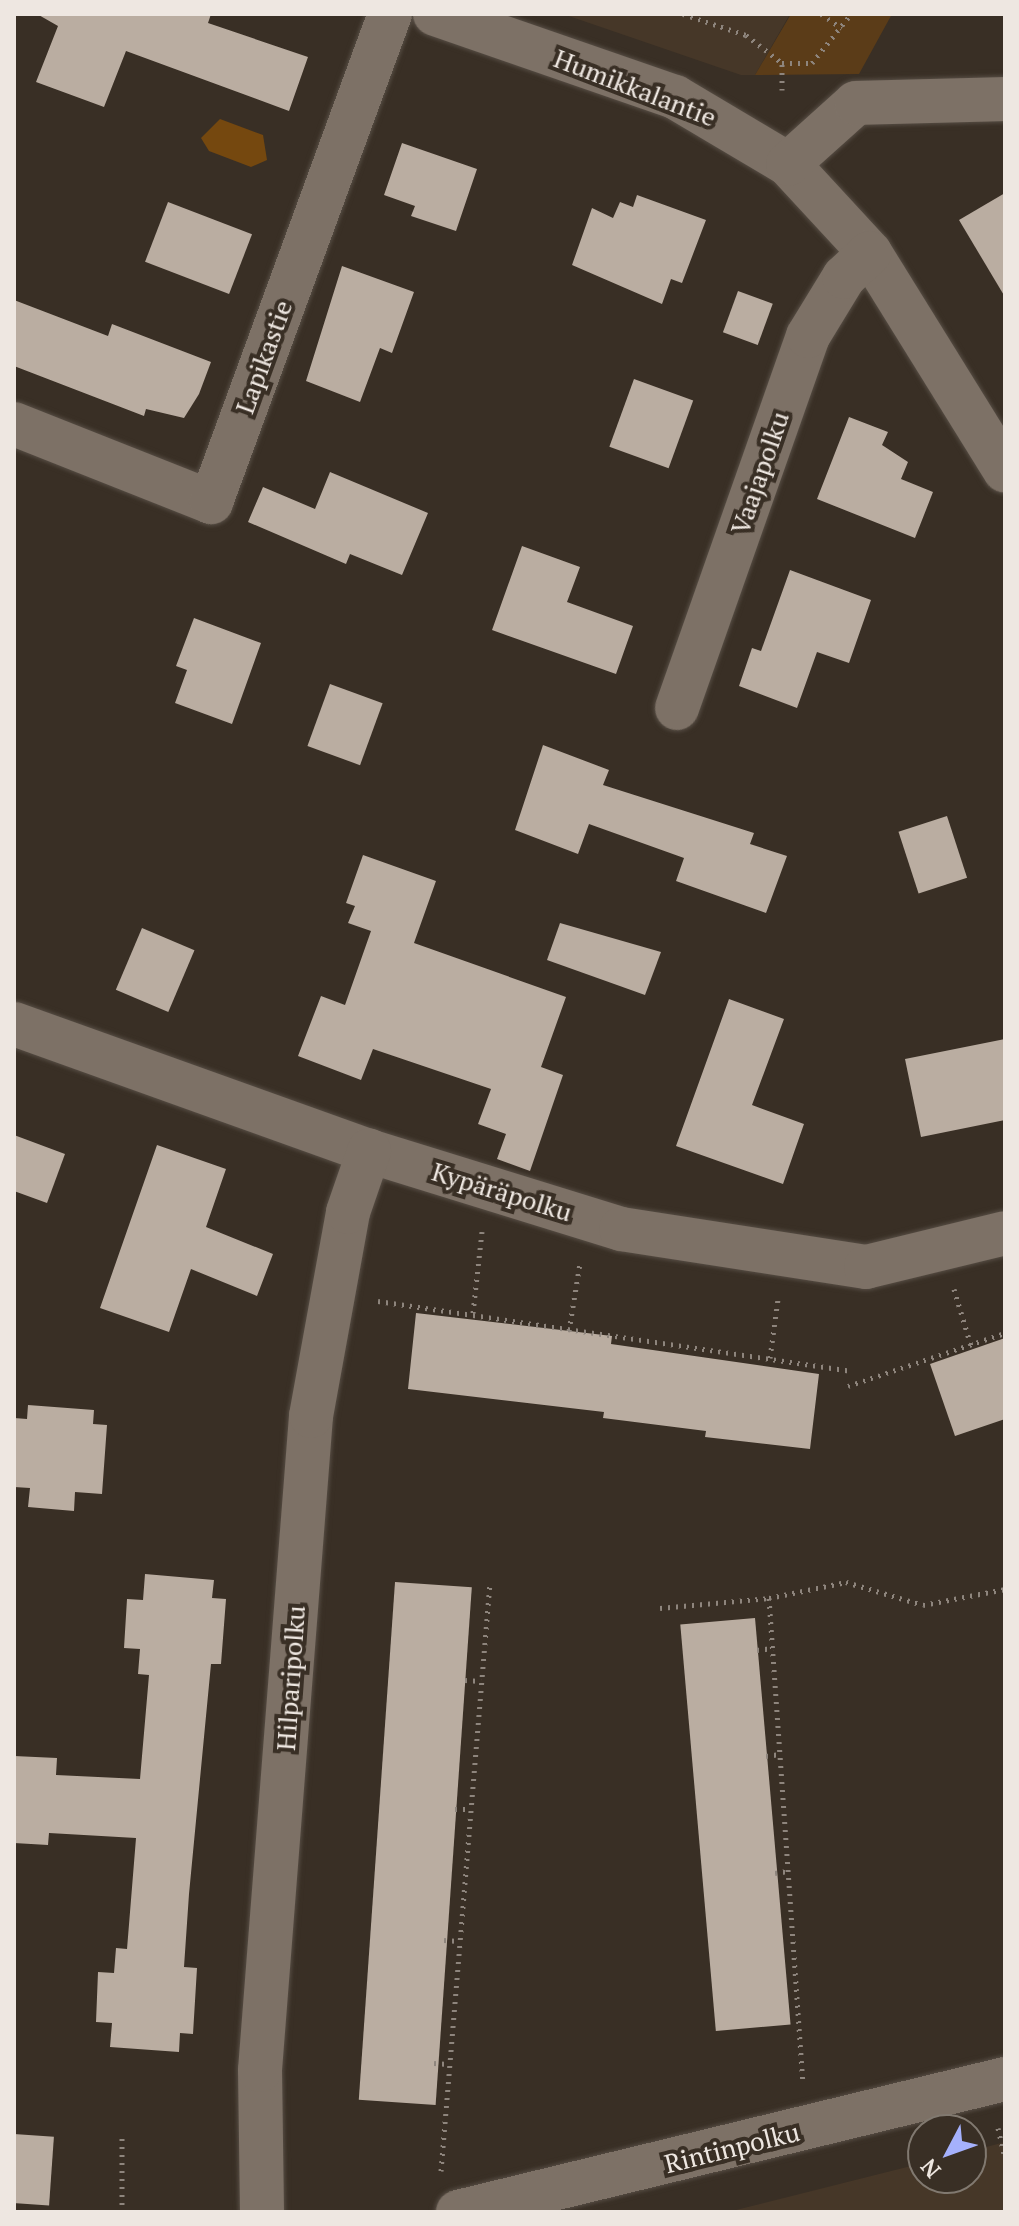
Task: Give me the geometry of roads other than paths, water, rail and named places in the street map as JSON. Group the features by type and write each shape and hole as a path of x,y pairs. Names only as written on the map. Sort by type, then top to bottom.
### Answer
{"street":[{"name":"Lapikastie","path":"14,424 211,502 390,14"},
{"name":"Humikkalantie","path":"435,14 675,97 788,164 870,253 1005,471"},
{"path":"788,164 856,103 1005,99"},
{"name":"Vaajapolku","path":"677,708 808,336 844,277 870,253"},
{"name":"Kypäräpolku","path":"14,1024 369,1151 621,1229 816,1263 866,1267 1005,1233"},
{"name":"Hilparipolku","path":"262,2212 260,2070 311,1416 348,1212 369,1151"},
{"name":"Rintinpolku","path":"450,2196 1005,2079"}]}
